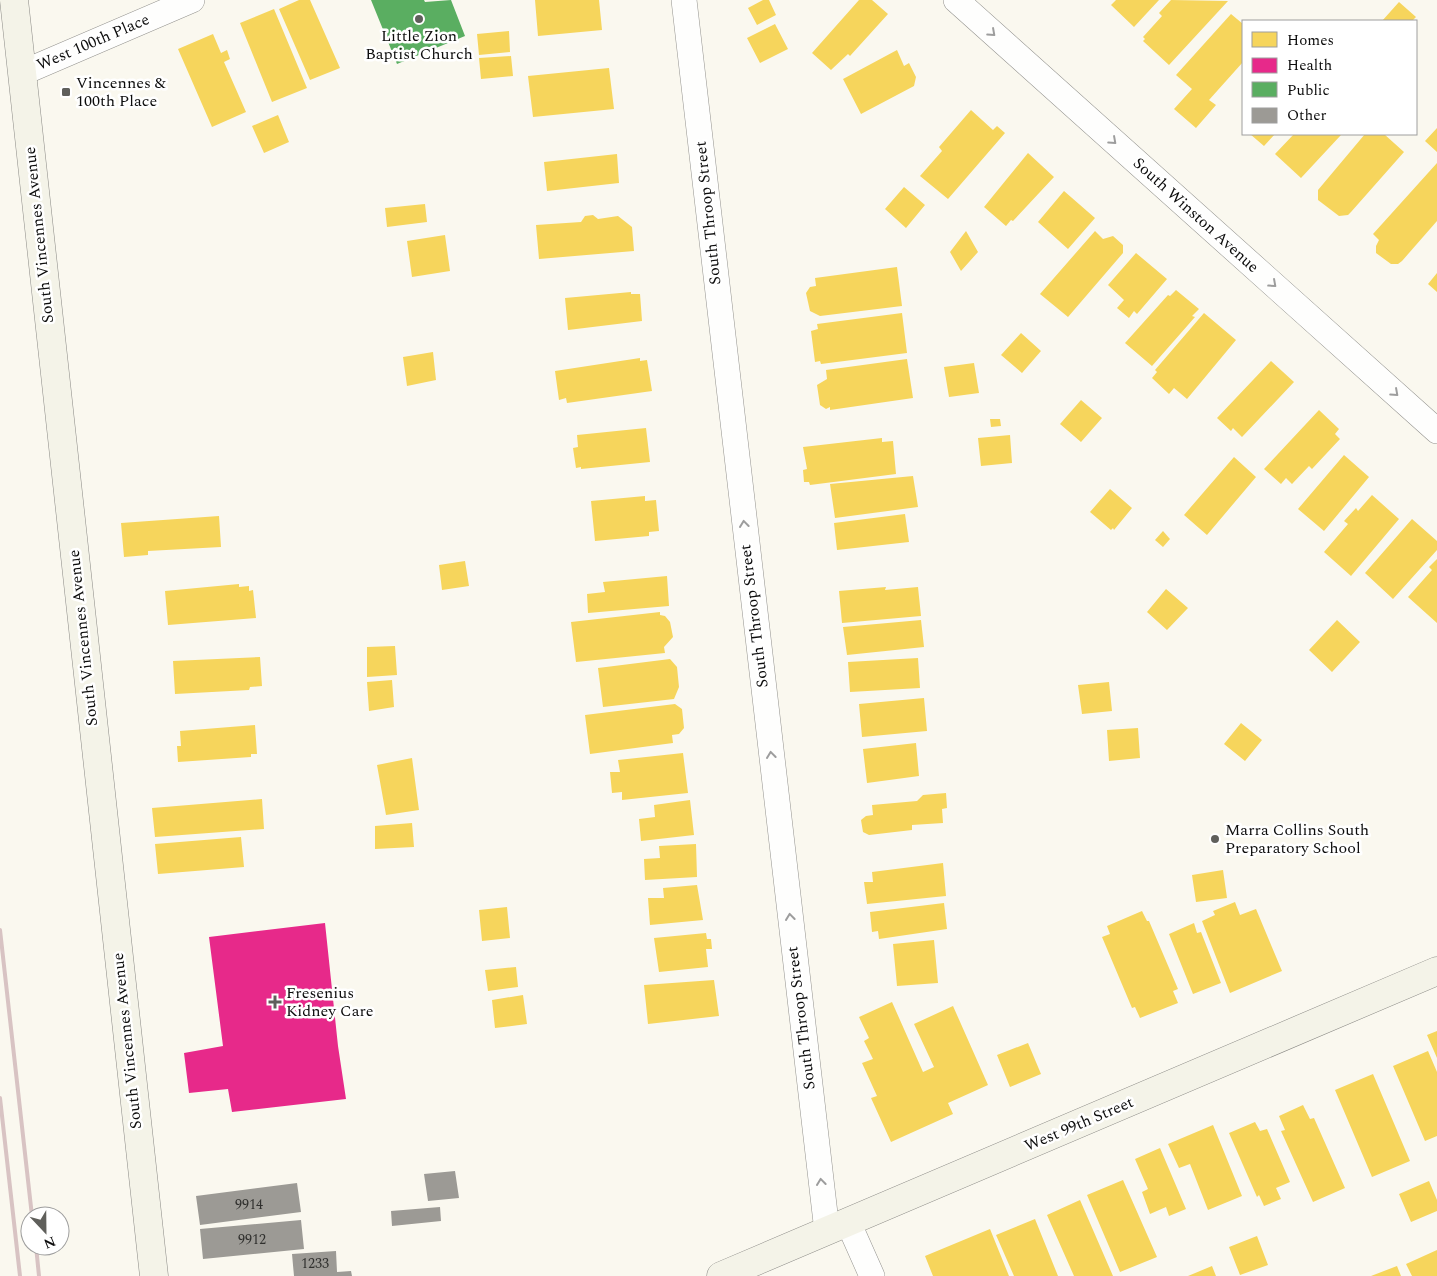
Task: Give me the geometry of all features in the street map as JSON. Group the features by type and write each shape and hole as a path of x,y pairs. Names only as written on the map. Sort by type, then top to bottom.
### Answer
{"main road":[{"name":"South Vincennes Avenue","path":"14,0 154,1276"},
{"name":"West 99th Street","path":"721,1276 1437,972"}],"street":[{"name":"West 100th Place","path":"22,73 192,0"},
{"name":"South Throop Street","path":"684,0 714,273 838,1226 872,1276"},
{"name":"South Winston Avenue","path":"956,0 1437,430"}],"building: Homes":[{"path":"299,0 310,0 340,68 310,80 279,9"},
{"path":"535,0 599,0 602,30 538,36"},
{"path":"763,0 769,0 776,15 757,25 748,8"},
{"path":"859,0 872,0 888,14 850,56 848,54 831,70 812,53"},
{"path":"1116,0 1159,0 1134,27 1111,5"},
{"path":"1171,0 1228,1 1169,65 1143,41 1145,39 1143,37 1162,16 1159,13"},
{"path":"1399,2 1416,17 1413,20 1383,20"},
{"path":"274,9 307,88 272,102 240,23"},
{"path":"1231,14 1242,23 1242,63 1209,100 1216,105 1196,128 1174,109 1192,89 1176,75"},
{"path":"775,24 788,49 760,63 747,38"},
{"path":"509,31 510,52 479,55 477,34"},
{"path":"213,34 221,53 227,50 230,59 224,62 246,112 212,127 178,49"},
{"path":"897,50 904,66 909,63 916,77 914,86 861,114 843,79"},
{"path":"511,56 513,76 481,79 479,58"},
{"path":"609,68 614,109 533,117 528,76"},
{"path":"971,110 993,130 997,126 1005,133 948,199 920,176 942,151 939,147"},
{"path":"278,115 289,142 264,153 252,126"},
{"path":"1437,128 1437,152 1425,141"},
{"path":"1251,135 1274,135 1264,146"},
{"path":"1293,135 1341,135 1301,178 1275,154"},
{"path":"1364,135 1385,135 1404,152 1348,215 1339,216 1318,200 1318,190"},
{"path":"1028,153 1054,177 1013,221 1011,220 1006,226 984,207"},
{"path":"617,154 619,183 547,191 544,162"},
{"path":"1437,163 1437,221 1402,261 1398,264 1391,264 1376,253 1376,246 1379,240 1373,234"},
{"path":"904,187 925,205 906,228 885,209"},
{"path":"1064,191 1095,218 1068,249 1038,222"},
{"path":"425,204 427,222 387,227 385,208"},
{"path":"593,215 598,219 618,216 632,227 634,251 539,259 536,225 581,222 585,216"},
{"path":"966,231 978,252 961,271 950,252"},
{"path":"1095,231 1103,239 1113,236 1123,245 1123,253 1068,317 1040,294"},
{"path":"445,235 450,271 412,277 407,241"},
{"path":"1136,253 1167,279 1137,314 1134,311 1129,318 1117,308 1124,300 1108,285"},
{"path":"897,267 902,306 820,316 810,311 806,293 810,287 816,286 815,278"},
{"path":"1437,273 1437,292 1428,284"},
{"path":"1176,290 1199,309 1192,316 1195,317 1152,366 1125,343 1168,295 1170,296"},
{"path":"631,292 631,294 640,294 642,321 568,330 565,298"},
{"path":"902,313 907,353 821,364 820,361 815,362 811,331 818,329 817,324"},
{"path":"1204,313 1236,340 1187,399 1174,388 1169,394 1152,378 1157,372 1155,370"},
{"path":"1021,333 1041,351 1022,373 1001,355"},
{"path":"433,352 436,380 407,386 403,357"},
{"path":"640,358 640,361 647,360 652,391 567,403 566,398 559,400 555,371"},
{"path":"907,359 913,398 830,410 830,407 826,409 820,405 817,385 827,379 826,370"},
{"path":"1271,361 1294,382 1242,437 1233,428 1231,431 1217,418"},
{"path":"974,363 979,393 949,397 944,367"},
{"path":"1081,400 1102,418 1081,442 1060,424"},
{"path":"1319,410 1339,429 1335,434 1340,439 1312,469 1309,466 1292,484 1286,478 1281,484 1264,469"},
{"path":"990,419 1000,419 1001,426 991,427"},
{"path":"646,428 650,462 576,468 573,448 578,447 577,435"},
{"path":"1010,435 1012,463 981,466 978,438"},
{"path":"882,438 882,442 893,441 896,474 810,485 809,482 804,482 803,470 807,469 803,447"},
{"path":"1344,455 1369,477 1324,531 1298,509"},
{"path":"1234,457 1256,477 1207,535 1184,515"},
{"path":"913,476 918,507 835,518 830,484"},
{"path":"1110,489 1132,508 1114,530 1113,528 1111,530 1090,512"},
{"path":"1372,495 1399,519 1351,576 1324,552 1348,524 1344,521 1356,508 1358,511"},
{"path":"645,496 645,501 656,500 659,531 649,532 649,536 595,541 591,501"},
{"path":"905,514 909,542 837,550 834,523"},
{"path":"219,516 221,547 148,551 148,555 124,557 121,523"},
{"path":"1412,519 1437,541 1437,550 1393,599 1365,573"},
{"path":"1163,531 1170,539 1163,547 1155,540"},
{"path":"1437,559 1437,623 1408,597 1432,570 1429,567"},
{"path":"465,561 469,586 442,590 439,565"},
{"path":"667,576 669,606 588,613 587,594 605,592 603,582"},
{"path":"239,584 239,587 249,586 249,591 253,590 256,618 168,625 165,591"},
{"path":"886,587 885,590 918,587 921,616 842,623 839,591"},
{"path":"1166,589 1188,608 1167,630 1147,612"},
{"path":"660,612 660,615 665,616 670,622 673,637 664,647 665,653 576,662 571,622"},
{"path":"921,620 924,647 847,655 843,627"},
{"path":"1337,620 1360,642 1332,672 1309,650"},
{"path":"395,646 397,675 367,677 367,647"},
{"path":"260,657 262,686 250,687 249,690 175,694 173,661"},
{"path":"918,658 920,688 850,692 848,662"},
{"path":"670,659 677,667 679,687 674,699 603,707 598,668"},
{"path":"392,680 394,707 369,711 367,682"},
{"path":"1109,682 1112,711 1082,714 1078,685"},
{"path":"924,698 927,731 862,737 859,704"},
{"path":"675,704 682,709 684,728 679,734 672,735 673,743 590,754 585,715"},
{"path":"1241,723 1262,740 1245,761 1224,744"},
{"path":"255,725 257,754 251,754 251,757 178,762 177,746 181,746 180,731"},
{"path":"1138,728 1140,758 1109,761 1107,730"},
{"path":"916,743 919,776 867,783 863,749"},
{"path":"683,753 688,793 622,800 622,792 612,793 610,772 620,772 618,760"},
{"path":"412,758 419,810 386,815 377,765"},
{"path":"946,793 947,808 942,809 943,823 912,825 912,830 869,835 863,832 861,820 866,816 873,815 872,805 917,801 923,795"},
{"path":"262,799 264,829 155,837 152,808"},
{"path":"690,800 694,835 641,841 639,819 655,817 654,805"},
{"path":"412,823 414,847 375,849 375,826"},
{"path":"241,837 244,867 158,874 155,844"},
{"path":"696,844 697,877 645,880 644,859 660,858 659,846"},
{"path":"943,863 946,896 867,904 864,882 873,882 872,872"},
{"path":"1223,870 1227,898 1196,902 1192,875"},
{"path":"697,885 703,920 650,925 648,898 664,898 663,888"},
{"path":"1235,902 1240,915 1256,909 1282,971 1230,993 1202,921 1215,915 1213,911"},
{"path":"944,903 947,929 879,939 878,931 872,932 870,912"},
{"path":"507,907 510,938 482,941 479,910"},
{"path":"1142,911 1147,921 1149,921 1178,989 1173,991 1178,1003 1140,1018 1135,1007 1132,1008 1102,937 1110,934 1107,926"},
{"path":"1194,923 1197,933 1201,932 1221,983 1193,994 1169,934"},
{"path":"706,933 707,939 711,939 712,949 706,949 708,967 659,972 654,938"},
{"path":"934,940 938,983 897,986 893,944"},
{"path":"516,967 518,987 488,991 485,970"},
{"path":"714,980 719,1016 648,1024 644,985"},
{"path":"523,995 527,1024 495,1028 492,1000"},
{"path":"892,1002 923,1072 934,1067 914,1024 953,1006 988,1085 948,1103 953,1114 891,1142 871,1098 877,1096 862,1063 873,1059 864,1041 869,1038 859,1017"},
{"path":"1437,1031 1437,1058 1427,1035"},
{"path":"1028,1043 1041,1074 1010,1087 997,1055"},
{"path":"1428,1051 1437,1072 1437,1136 1425,1141 1393,1066"},
{"path":"1373,1074 1410,1161 1372,1177 1335,1090"},
{"path":"1303,1105 1310,1119 1314,1118 1345,1188 1313,1202 1281,1131 1285,1130 1279,1116"},
{"path":"1255,1122 1260,1131 1267,1129 1290,1182 1276,1188 1281,1199 1264,1206 1259,1195 1257,1197 1229,1133"},
{"path":"1213,1125 1242,1196 1208,1210 1190,1164 1179,1168 1168,1144"},
{"path":"1160,1148 1186,1209 1169,1216 1166,1207 1150,1214 1142,1192 1148,1189 1135,1159"},
{"path":"1123,1180 1157,1257 1120,1272 1087,1195"},
{"path":"1429,1181 1437,1200 1437,1211 1411,1222 1399,1194"},
{"path":"1080,1200 1113,1276 1074,1276 1047,1215"},
{"path":"1035,1219 1058,1276 1014,1276 996,1235"},
{"path":"990,1229 1009,1276 933,1276 925,1256"},
{"path":"1257,1236 1268,1265 1240,1275 1229,1247"},
{"path":"1437,1250 1437,1276 1412,1276 1406,1264"},
{"path":"1212,1266 1216,1276 1188,1276"},
{"path":"1397,1266 1401,1276 1371,1276"}],"building: Health":[{"name":"Fresenius Kidney Care","path":"325,923 338,1046 346,1099 232,1112 228,1089 189,1093 184,1053 223,1046 209,937"}],"building: Public":[{"name":"Little Zion Baptist Church","path":"371,0 424,0 425,2 451,0 465,36 397,64"}],"building: Other":[{"path":"455,1171 459,1198 428,1201 424,1174"},
{"path":"297,1183 301,1212 200,1225 196,1196"},
{"path":"440,1207 441,1221 392,1226 391,1211"},
{"path":"301,1220 304,1249 203,1259 200,1229"},
{"path":"336,1251 337,1272 351,1271 352,1276 294,1276 292,1254"}],"railway":[{"path":"0,930 31,1206"},
{"path":"0,1098 20,1276"},
{"path":"37,1256 39,1276"}],"place":[{"name":"Little Zion Baptist Church","path":"419,19"},
{"name":"Vincennes & 100th Place","path":"66,92"},
{"name":"Marra Collins South Preparatory School","path":"1215,839"},
{"name":"Fresenius Kidney Care","path":"275,1002"}]}
